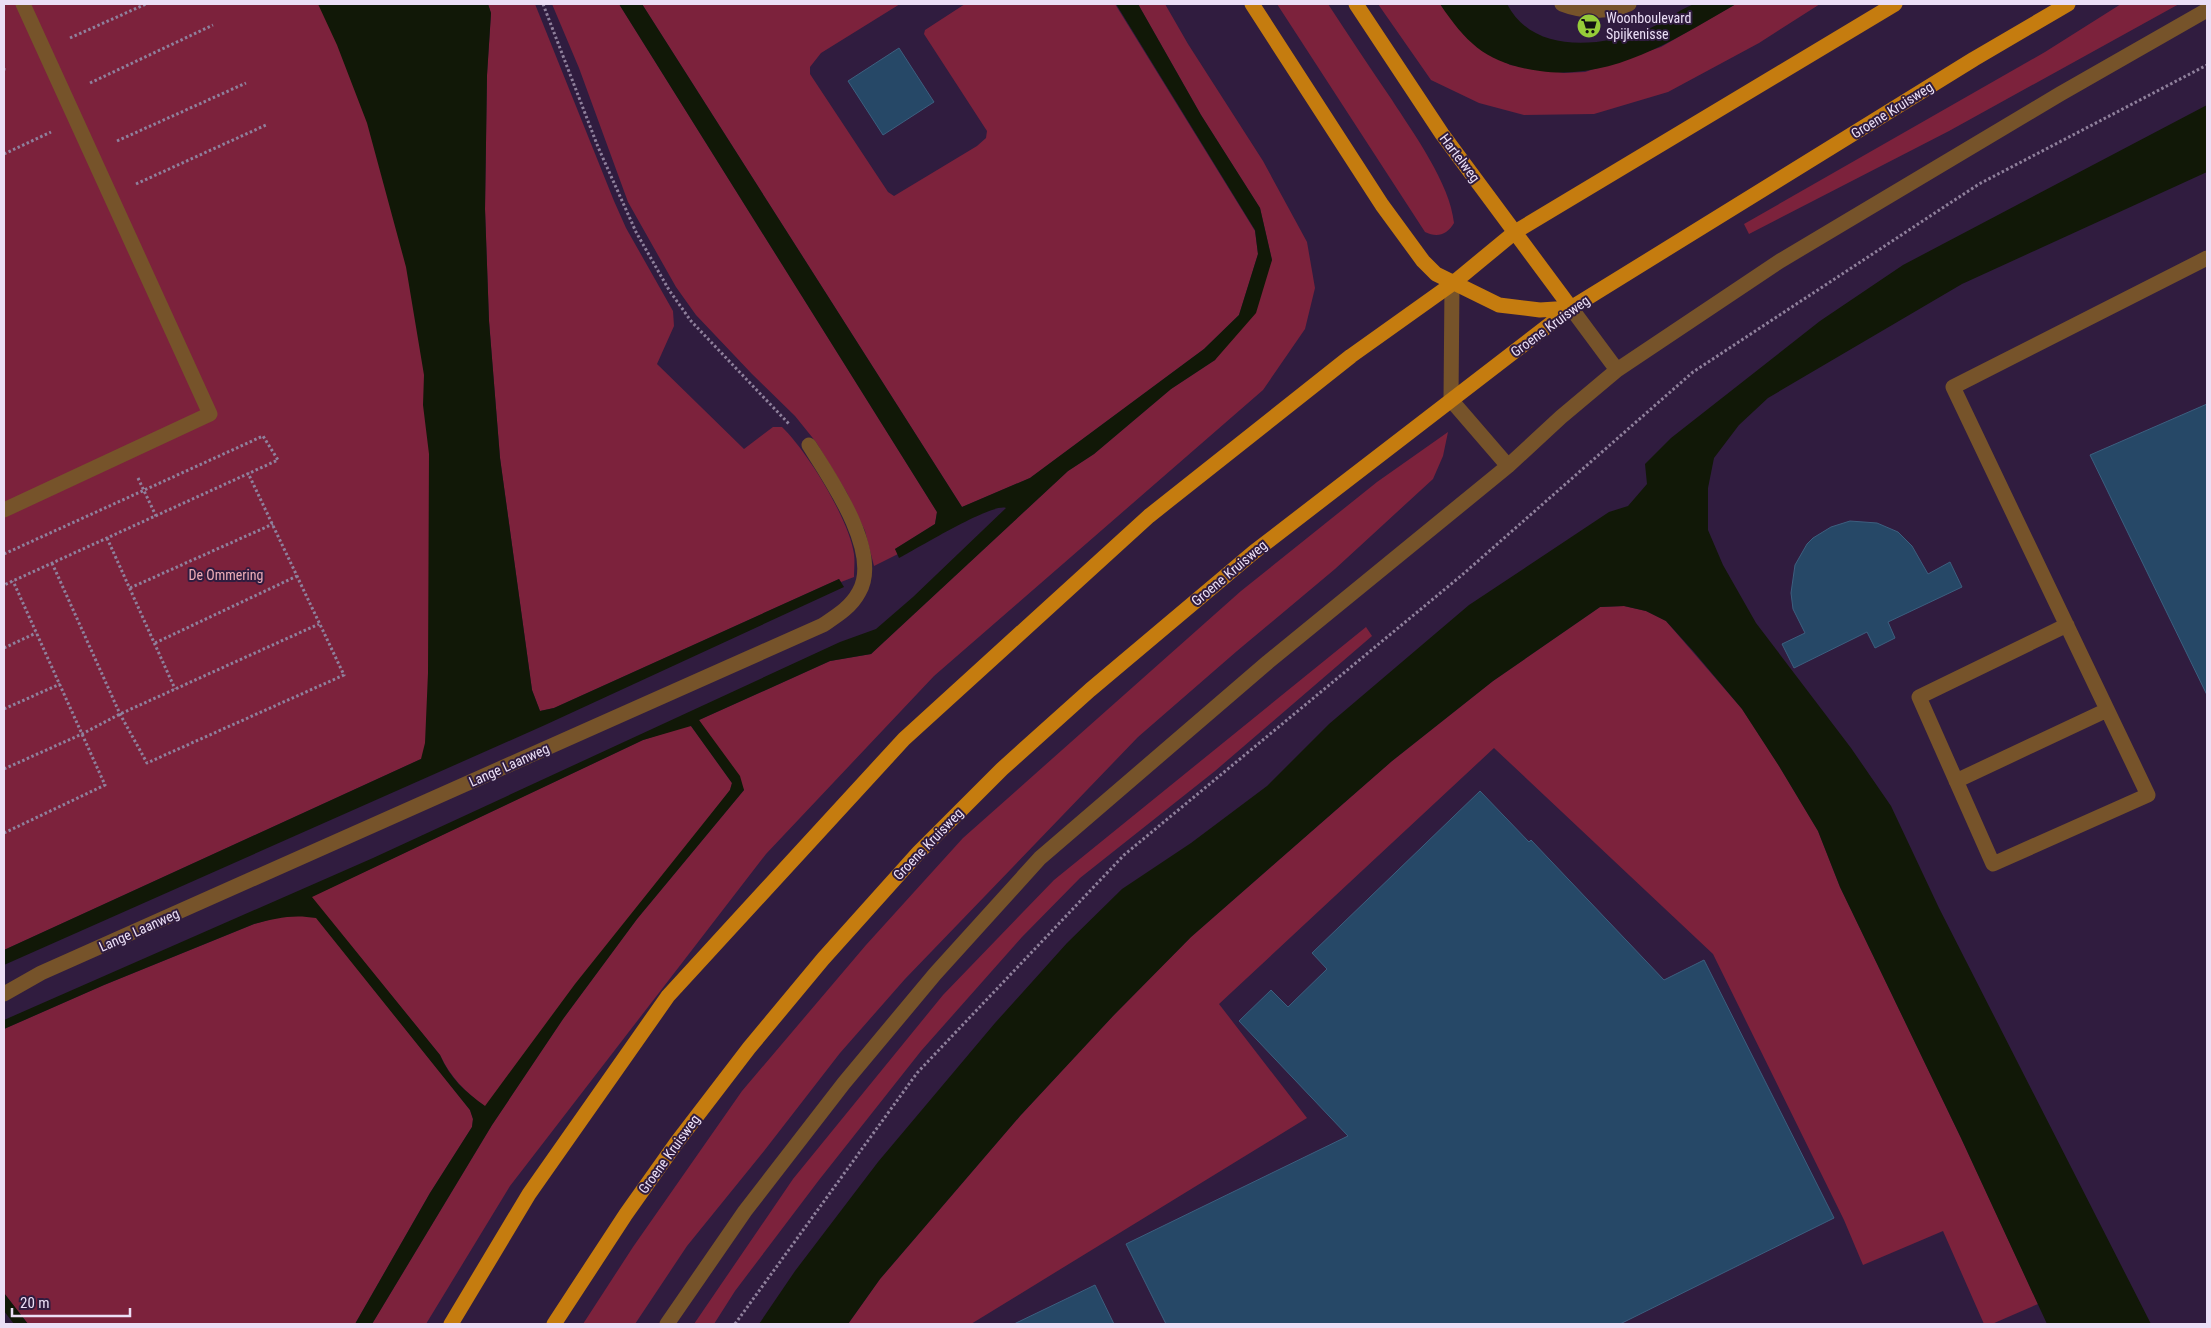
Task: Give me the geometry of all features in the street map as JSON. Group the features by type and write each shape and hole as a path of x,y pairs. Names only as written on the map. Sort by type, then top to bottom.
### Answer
{"main road":[{"path":"1252,4 1410,244 1436,274 1452,284 1499,305 1540,310 1571,308"},
{"name":"Hartelweg","path":"1356,4 1442,134 1571,308"},
{"path":"451,1324 529,1194 668,996 904,739 1148,516 1351,356 1452,284 1515,232 1894,4"},
{"name":"Groene Kruisweg","path":"554,1324 626,1214 683,1134 749,1048 823,959 918,852 1002,769 1090,690 1254,552 1571,308 1957,70 2068,4"}],"street":[{"path":"4,510 210,414 23,4"},
{"path":"1562,4 1592,10 1609,9 1629,4"},
{"path":"667,1324 745,1211 844,1083 936,974 1040,858 1268,662 1508,466 1561,417 1617,370 1780,261 2060,94 2207,10"},
{"path":"2067,625 1919,697 1993,864 2148,795 2107,710 2067,625 1953,387 2207,258"},
{"path":"1452,284 1452,400 1508,466"},
{"name":"Hartelweg","path":"1571,308 1617,370"},
{"name":"Lange Laanweg","path":"4,994 50,969 823,625 846,610 860,590 865,568 859,536 836,488 809,445"},
{"path":"1956,781 2107,710"}],"path":[{"path":"44,50 146,4"},
{"path":"543,4 602,155 636,232 669,290 691,321 809,445"},
{"path":"64,95 213,25"},
{"path":"735,1324 917,1073 1124,855 1462,574 1693,372 1979,184 2207,65"},
{"path":"91,152 246,83"},
{"path":"4,154 77,120"},
{"path":"110,196 266,125"},
{"path":"4,554 264,436 278,460 4,585"},
{"path":"127,452 156,516"},
{"path":"52,563 120,714 147,763 344,675 248,473"},
{"path":"130,588 273,524"},
{"path":"107,538 175,689"},
{"path":"155,643 297,576"},
{"path":"4,833 105,785 13,581"},
{"path":"4,769 319,624"},
{"path":"4,648 36,633"},
{"path":"4,709 60,684"}],"green space":[{"name":"De Ommering","path":"4,4 365,4 444,384 451,759 421,759 4,950"},
{"path":"488,4 535,4 626,228 673,311 674,326 657,364 744,449 773,427 782,427 803,452 826,486 844,523 854,557 854,577 841,582 839,579 554,708 540,711 532,690 500,458 489,321 485,209 487,75 491,13"},
{"path":"552,4 619,4 937,512 935,524 895,549 898,554 874,566 865,531 847,493 816,442 795,416 696,315 676,287 628,202 579,68"},
{"path":"642,4 900,4 821,53 810,67 810,74 888,192 894,196 977,146 986,138 987,131 924,34 925,30 965,4 1115,4 1255,231 1258,254 1239,315 1204,349 1030,478 962,507"},
{"path":"1138,4 1165,4 1188,44 1263,161 1307,242 1315,288 1305,329 1263,390 934,676 766,854 510,1186 426,1324 372,1324 492,1125 563,1019 637,919 744,790 699,720 830,661 871,654 1068,471 1094,454 1171,389 1215,360 1272,260 1260,208 1201,115"},
{"path":"1277,4 1328,4 1410,128 1438,175 1446,192 1454,223 1445,233 1434,235 1425,232"},
{"path":"1378,4 1440,4 1464,35 1510,65 1564,73 1585,72 1661,47 1736,4 1820,4 1759,43 1668,92 1594,114 1524,115 1479,103 1431,80"},
{"path":"2121,4 2179,4 1949,131 1749,234 1744,224 2045,52"},
{"path":"1448,432 1443,456 1433,479 1335,569 1138,737 905,979 840,1053 687,1246 635,1324 583,1324 633,1247 742,1091 866,945 963,838 1241,591 1377,482"},
{"path":"1624,606 1646,611 1666,621 1742,709 1818,831 1840,887 1961,1138 2038,1304 1992,1324 1984,1324 1943,1231 1863,1265 1844,1220 1713,954 1494,748 1219,1004 1307,1118 971,1324 848,1324 880,1279 1020,1116 1113,1016 1191,937 1392,761 1493,681 1600,607"},
{"path":"1366,627 1372,636 1215,771 1080,878 1022,937 921,1051 819,1180 735,1291 714,1324 694,1324 793,1179 943,995 1054,880"},
{"path":"691,726 732,783 730,790 486,1107 465,1090 454,1078 440,1055 311,897 643,740"},
{"path":"295,915 316,917 470,1110 473,1119 472,1127 430,1193 355,1324 28,1324 4,1293 4,1029 104,985 254,924"}],"shaded area":[{"path":"1709,2 1736,4 1690,31 1642,54 1593,70 1567,72 1522,68 1493,58 1470,42 1440,4 1507,4 1518,20 1533,32 1550,39 1587,43 1606,41 1643,31 1694,4"},
{"path":"318,4 488,4 491,13 487,75 485,209 489,321 500,458 532,690 540,711 554,708 839,579 844,587 545,725 4,965 4,950 421,759 425,743 428,673 429,454 423,405 424,375 406,267 367,123 337,45"},
{"path":"619,4 642,4 962,507 1030,478 1204,349 1239,315 1258,254 1255,230 1116,4 1138,4 1201,115 1260,208 1272,260 1256,313 1215,360 1171,389 1094,454 1068,471 871,654 830,661 699,720 740,776 744,790 637,919 563,1019 492,1125 372,1324 355,1324 430,1193 472,1127 473,1119 470,1110 316,918 285,917 254,924 104,985 4,1029 4,1020 373,858 840,642 876,629 913,597 1006,508 998,508 970,519 899,558 895,549 935,524 937,512","holes":["691,726 732,783 730,790 575,984 485,1106 453,1078 440,1055 312,897 643,740"]},
{"path":"2207,105 2207,172 1962,284 1768,398 1739,425 1714,458 1708,488 1708,530 1723,565 1756,623 1851,748 1891,806 1939,908 2151,1324 2047,1324 1961,1138 1840,887 1818,831 1742,709 1694,652 1666,621 1646,611 1624,606 1600,607 1493,681 1392,761 1191,937 1113,1016 1020,1116 880,1279 848,1324 759,1324 795,1271 878,1162 995,1023 1067,943 1122,889 1191,843 1267,786 1329,724 1469,605 1609,512 1628,506 1647,484 1645,464 1671,438 1820,321 1903,265"},
{"path":"4,1293 28,1324 14,1324 4,1311"}],"building":[{"path":"899,48 934,102 883,135 848,81"},
{"path":"2207,404 2207,695 2090,455"},
{"path":"1850,521 1877,523 1898,532 1912,546 1928,574 1950,562 1962,587 1888,622 1895,638 1875,648 1867,632 1794,668 1782,644 1805,633 1793,609 1791,593 1795,565 1807,544 1813,538 1831,527"},
{"path":"1480,791 1529,842 1531,840 1664,980 1704,960 1834,1218 1620,1324 1166,1324 1126,1244 1348,1136 1239,1021 1271,990 1288,1007 1327,969 1312,953"},
{"path":"1095,1285 1114,1324 1014,1324"}],"place":[{"name":"Woonboulevard Spijkenisse","path":"1589,26"}]}
